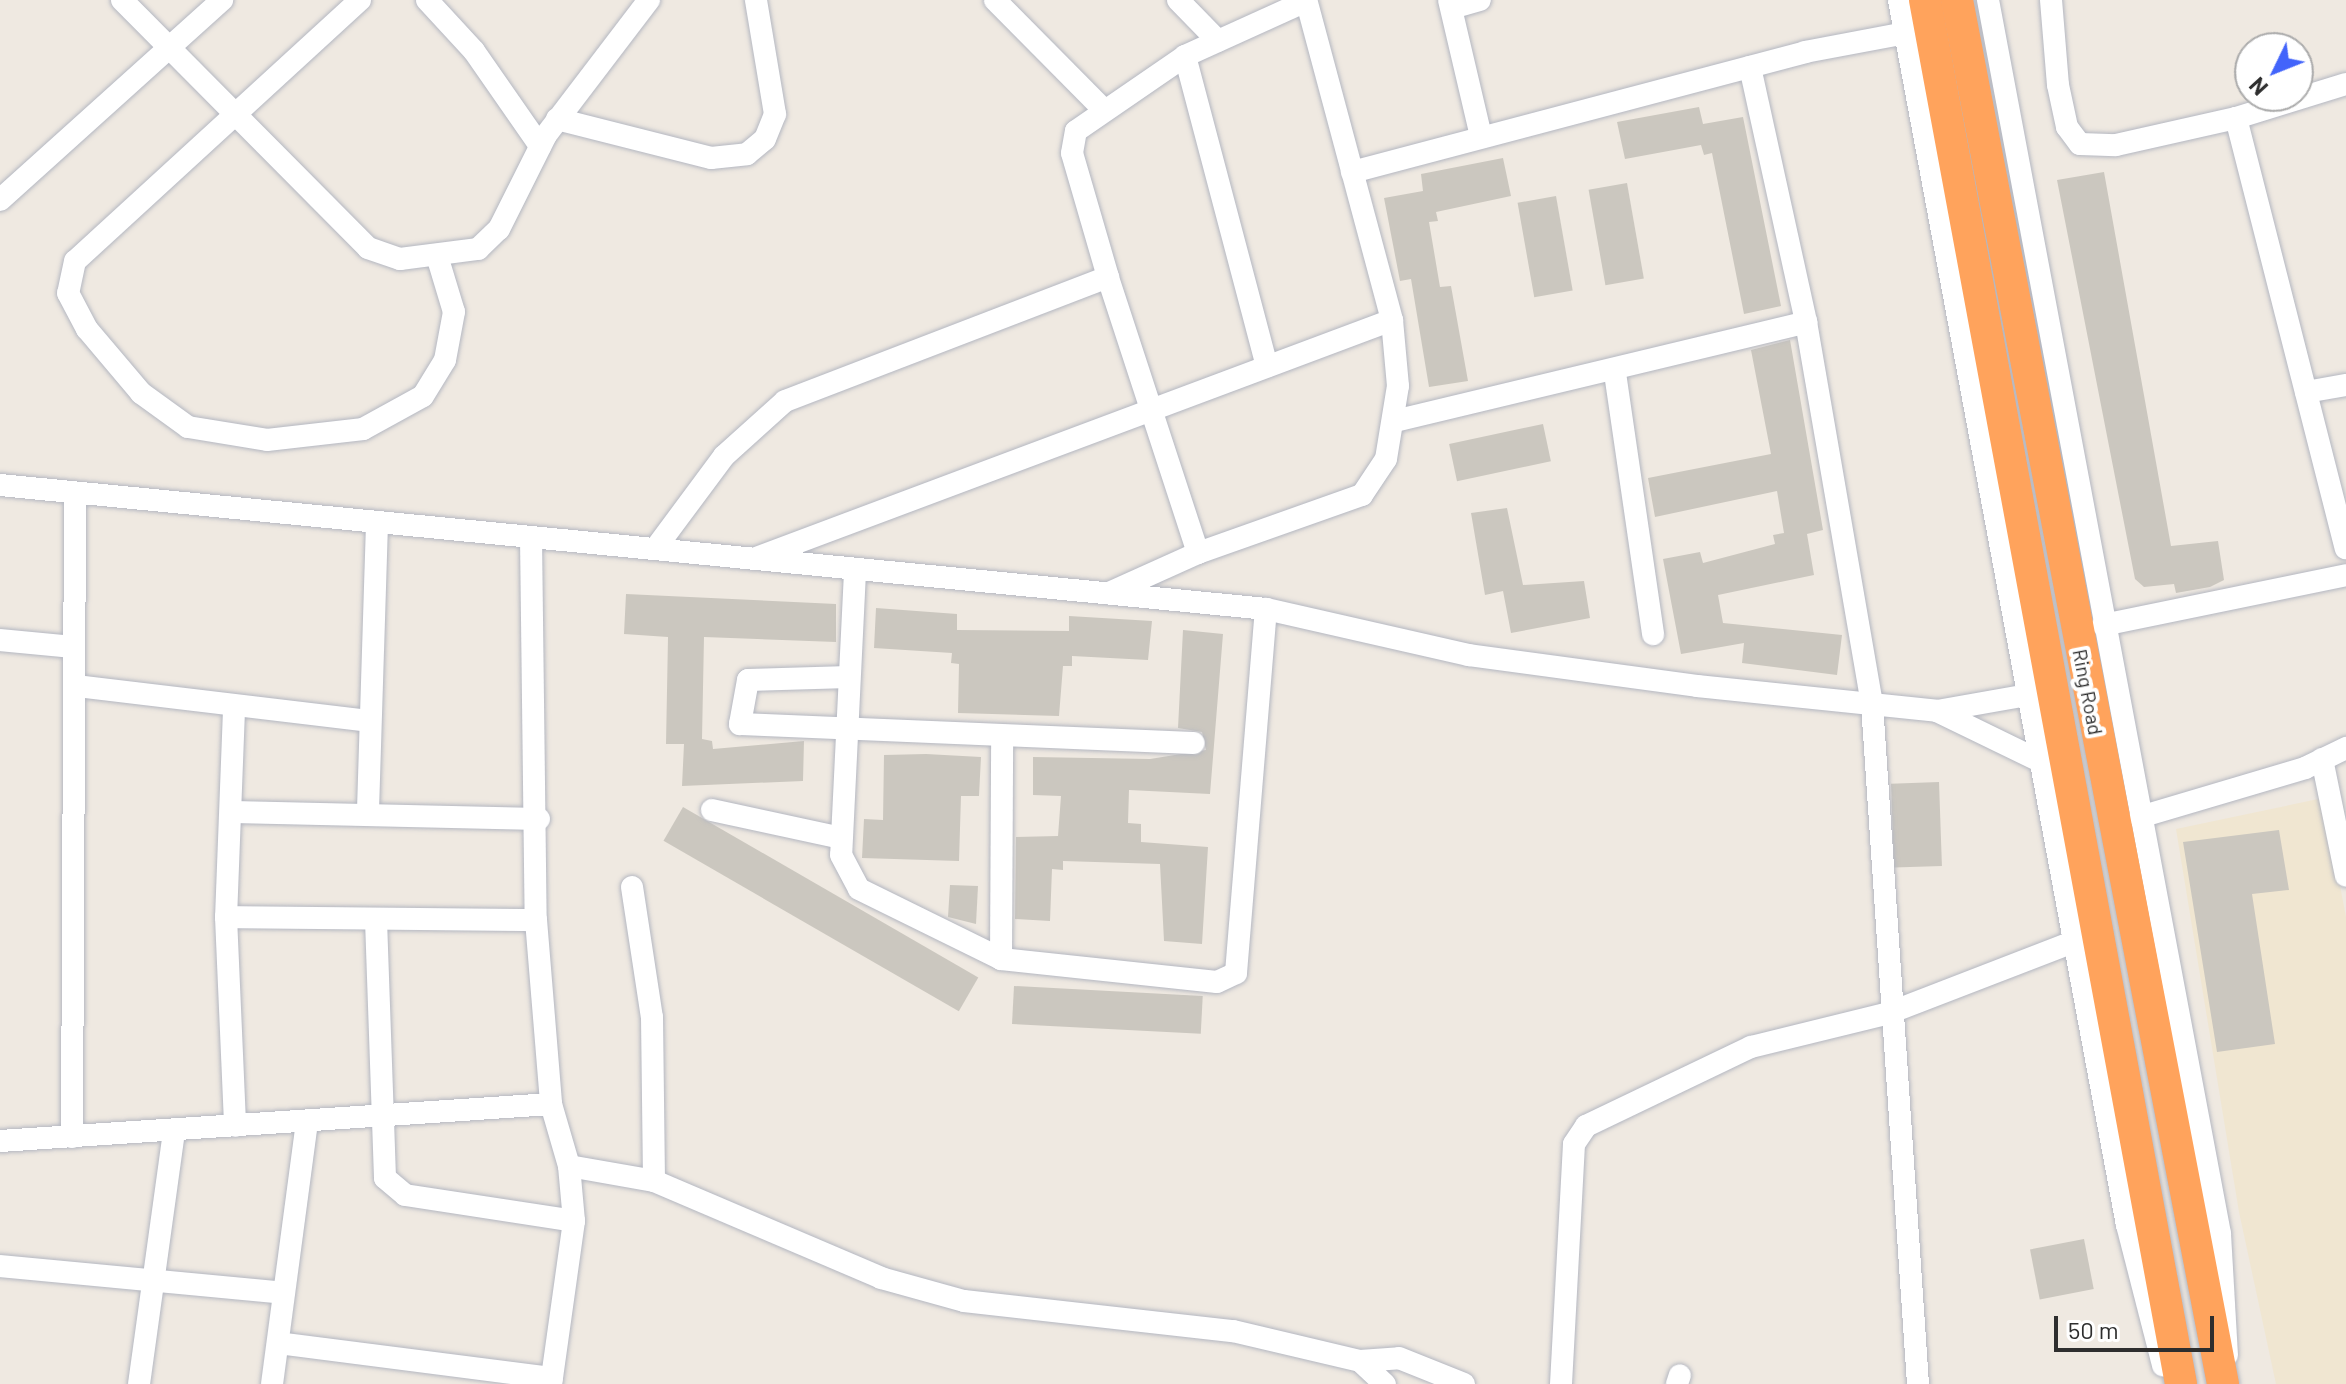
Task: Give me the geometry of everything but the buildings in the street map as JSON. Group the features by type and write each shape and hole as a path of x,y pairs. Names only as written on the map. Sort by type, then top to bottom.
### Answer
{"highway":[{"name":"Ring Road","path":"1925,0 2181,1384"},
{"name":"Ring Road","path":"1957,0 2224,1384"}],"street":[{"path":"122,0 169,50 234,109 368,248 400,259 438,259 478,249 499,229 540,146 557,119 649,0"},
{"path":"0,200 222,0"},
{"path":"360,0 234,109 75,261 68,293 87,329 141,393 188,427 267,440 363,429 423,396 445,360 454,312 438,259"},
{"path":"427,0 474,51 540,146"},
{"path":"557,119 711,158 747,154 765,139 775,114 756,0"},
{"path":"995,0 1103,109"},
{"path":"1178,0 1218,41"},
{"path":"1480,0 1450,4 1481,136"},
{"path":"1899,0 2127,1225 2168,1384"},
{"path":"1988,0 2103,625 2220,1234 2229,1325 2224,1384"},
{"path":"2051,0 2058,85 2067,127 2080,144 2116,145 2236,118 2346,84"},
{"path":"1106,595 1198,553 1362,495 1386,459 1395,421 1392,320 1306,1 1185,56 1103,109 1076,131 1072,153 1108,277 1153,407 1198,553"},
{"path":"1352,172 1750,67 1906,33"},
{"path":"1185,56 1267,366"},
{"path":"1750,67 1806,322 1872,704 1889,1013 1918,1384"},
{"path":"2236,118 2346,548"},
{"path":"655,549 724,456 785,401 1108,277"},
{"path":"755,558 1392,320"},
{"path":"1395,421 1615,373 1806,322"},
{"path":"1615,373 1653,634"},
{"path":"2306,392 2346,385"},
{"path":"0,485 755,558 855,572 1266,609 1469,655 1937,711 2028,695"},
{"path":"72,1137 75,494"},
{"path":"368,810 368,721 377,522"},
{"path":"278,1343 551,1381 574,1221 569,1166 551,1104 536,920 539,819 531,537"},
{"path":"855,572 841,838 845,872 859,889 1001,959 1217,982 1236,973 1266,609"},
{"path":"2103,625 2346,575"},
{"path":"0,640 73,647"},
{"path":"849,677 748,680 741,699 746,730 847,729 1194,743"},
{"path":"76,686 206,697 234,710 368,721"},
{"path":"234,710 233,812 226,917 235,1126"},
{"path":"1937,711 2040,761"},
{"path":"1001,959 1002,737"},
{"path":"2140,817 2322,759 2346,748"},
{"path":"2322,759 2346,876"},
{"path":"233,812 368,810 539,819"},
{"path":"712,810 841,838"},
{"path":"632,887 652,1017 654,1181"},
{"path":"226,917 536,920"},
{"path":"376,920 385,1178 405,1195 574,1221"},
{"path":"1561,1384 1574,1144 1586,1126 1751,1047 1889,1013 2073,942"},
{"path":"0,1141 174,1132 382,1113 551,1104"},
{"path":"272,1384 307,1121"},
{"path":"139,1384 174,1132"},
{"path":"569,1166 654,1181 881,1278 964,1301 1233,1331 1360,1361 1399,1358 1464,1384"},
{"path":"0,1266 283,1293"},
{"path":"1360,1361 1385,1384"}],"shaded area":[{"path":"2323,798 2346,917 2346,1384 2276,1384 2239,1212 2176,829"}]}
